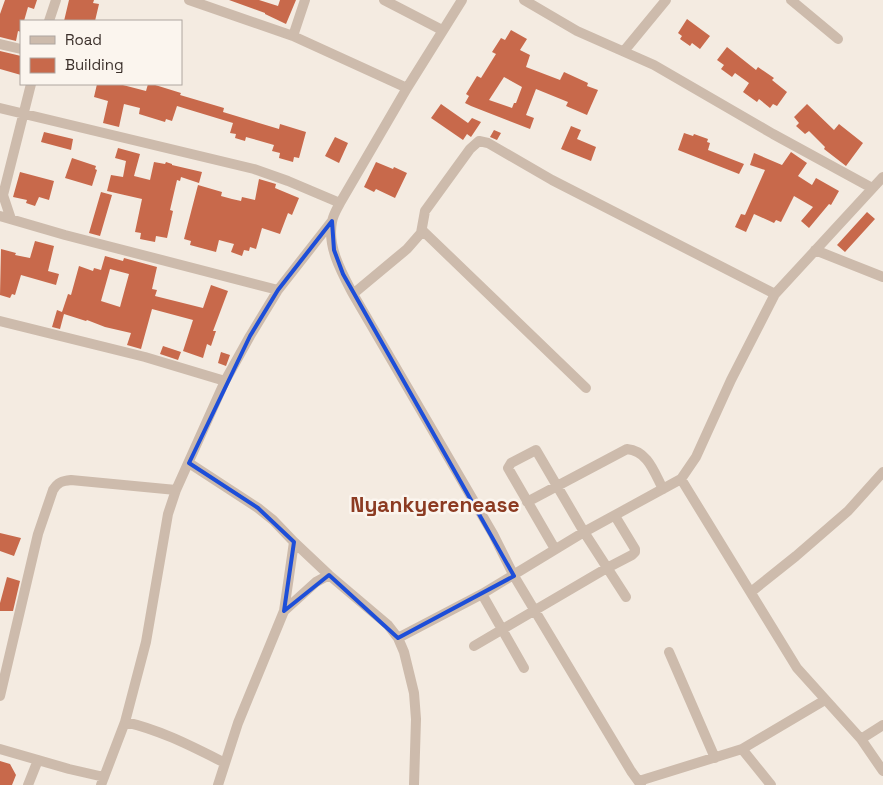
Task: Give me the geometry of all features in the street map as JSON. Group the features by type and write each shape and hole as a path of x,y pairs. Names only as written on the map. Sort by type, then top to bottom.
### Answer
{"street":[{"path":"49,20 56,0"},
{"path":"189,0 293,36 407,88"},
{"path":"293,36 305,0"},
{"path":"384,0 442,30"},
{"path":"0,749 102,781 126,722 146,642 168,514 176,490 225,381 278,290 332,221 340,203 407,88 462,0"},
{"path":"524,0 577,31 624,51 680,80 872,188"},
{"path":"624,51 666,0"},
{"path":"791,0 838,39"},
{"path":"0,44 20,48"},
{"path":"11,219 1,196 31,85"},
{"path":"0,108 254,169 340,203"},
{"path":"354,294 407,249 422,230 425,211 446,180 478,141 488,142 552,180 774,294"},
{"path":"398,638 482,594 514,576 554,549 681,479 696,457 731,380 774,294 883,177"},
{"path":"0,216 65,235 278,290"},
{"path":"332,221 334,250 343,274 493,534 514,576 640,783 742,749 825,700"},
{"path":"422,230 586,388"},
{"path":"815,250 883,277"},
{"path":"0,321 145,356 225,381"},
{"path":"527,502 627,449 640,452 646,457 663,489"},
{"path":"554,549 508,468 510,464 536,450 584,532 626,597"},
{"path":"189,463 258,508 273,520 329,575 388,625 398,638 404,652 414,693 416,719 414,785"},
{"path":"751,592 848,511 883,472"},
{"path":"681,479 790,657 825,700 861,739 883,771"},
{"path":"0,696 38,534 53,490 57,484 71,480 176,490"},
{"path":"474,646 632,555 635,549 615,516"},
{"path":"218,785 238,723 284,611 294,542"},
{"path":"284,611 316,582 329,575"},
{"path":"482,594 524,668"},
{"path":"669,652 715,758"},
{"path":"126,722 144,726 167,735 226,763"},
{"path":"861,739 883,724"},
{"path":"742,749 772,785"},
{"path":"28,785 38,760"}],"highlighted area":[{"path":"332,221 334,250 343,274 514,576 398,638 329,575 284,611 294,542 258,508 189,463 250,336 278,290"}],"building":[{"path":"5,0 37,0 34,9 28,7 24,20 20,20 20,32 18,31 16,41 0,37 0,14"},
{"path":"69,0 94,0 93,3 99,4 95,20 64,20"},
{"path":"229,0 259,0 278,6 280,0 296,0 286,24 265,13"},
{"path":"687,19 710,36 700,49 692,43 690,46 680,39 682,36 678,33"},
{"path":"511,30 527,39 520,50 530,55 526,67 560,80 564,72 588,83 587,86 598,90 587,115 566,106 568,102 536,89 526,115 534,118 530,129 465,103 469,96 466,94 477,76 481,78 496,54 492,52 501,38 505,40","holes":["504,77 522,87 512,108 489,100"]},
{"path":"727,47 756,70 758,67 774,78 772,80 787,92 777,106 773,104 770,108 759,99 757,102 743,92 749,83 735,73 732,77 721,69 724,65 717,60"},
{"path":"0,51 20,56 20,75 0,69"},
{"path":"97,85 123,85 146,91 148,85 155,85 181,93 180,95 224,108 223,112 279,129 280,124 306,132 299,158 294,157 293,162 279,158 280,153 272,151 274,145 246,137 245,141 235,138 236,134 230,133 233,123 177,106 172,121 166,119 165,122 139,114 140,108 124,104 119,127 103,123 108,101 94,97"},
{"path":"441,104 468,123 472,118 481,122 471,137 467,134 463,140 431,118"},
{"path":"807,104 834,130 839,124 863,143 846,166 824,149 825,147 809,131 805,134 796,126 799,123 794,117"},
{"path":"571,126 581,130 577,139 596,147 591,161 561,149"},
{"path":"494,130 501,133 497,140 490,137"},
{"path":"44,132 73,139 71,150 41,142"},
{"path":"684,133 708,139 707,142 710,143 708,150 744,164 739,174 678,150"},
{"path":"335,137 348,143 339,163 325,156"},
{"path":"118,148 140,154 134,176 150,180 154,162 165,164 166,162 202,172 199,183 181,177 180,181 177,180 170,210 173,211 167,238 156,236 155,242 140,239 141,233 135,232 142,199 107,191 111,175 123,177 126,161 115,158"},
{"path":"791,152 807,163 798,176 812,185 816,178 839,191 831,205 829,204 809,228 801,221 813,207 794,196 781,222 776,220 774,223 754,214 746,232 735,227 741,214 745,215 765,170 750,165 754,153 782,165"},
{"path":"72,158 96,166 95,169 97,170 92,186 65,178"},
{"path":"376,162 407,173 395,198 376,189 374,192 364,187"},
{"path":"20,172 54,181 49,200 39,197 35,206 26,203 27,200 13,197"},
{"path":"259,179 276,184 275,188 299,198 292,215 288,213 280,234 262,228 256,249 250,247 249,251 244,250 242,256 231,252 234,244 219,240 216,252 190,245 191,241 184,239 198,185 222,192 221,196 232,199 241,201 242,197 255,200"},
{"path":"101,192 112,195 100,236 89,233"},
{"path":"867,212 875,219 845,252 837,245"},
{"path":"35,241 54,246 48,271 59,274 56,285 21,275 15,295 12,294 10,298 0,295 1,249 16,253 15,255 30,258"},
{"path":"105,256 123,261 124,258 157,267 152,289 157,290 155,296 203,308 211,285 228,291 213,331 216,331 211,346 207,344 203,358 183,351 193,320 152,309 141,349 127,345 131,333 64,314 60,329 52,327 57,310 62,312 68,294 71,295 79,266 93,271 94,268 101,270","holes":["110,269 129,274 120,307 101,301"]},
{"path":"163,346 181,352 178,360 160,354"},
{"path":"221,352 230,355 226,366 218,363"},
{"path":"0,533 21,538 14,556 0,551"},
{"path":"7,577 20,581 13,611 0,611 0,603"},
{"path":"0,761 10,764 16,775 12,785 0,785"}],"district":[{"name":"Nyankyerenease","path":"435,505"}]}
